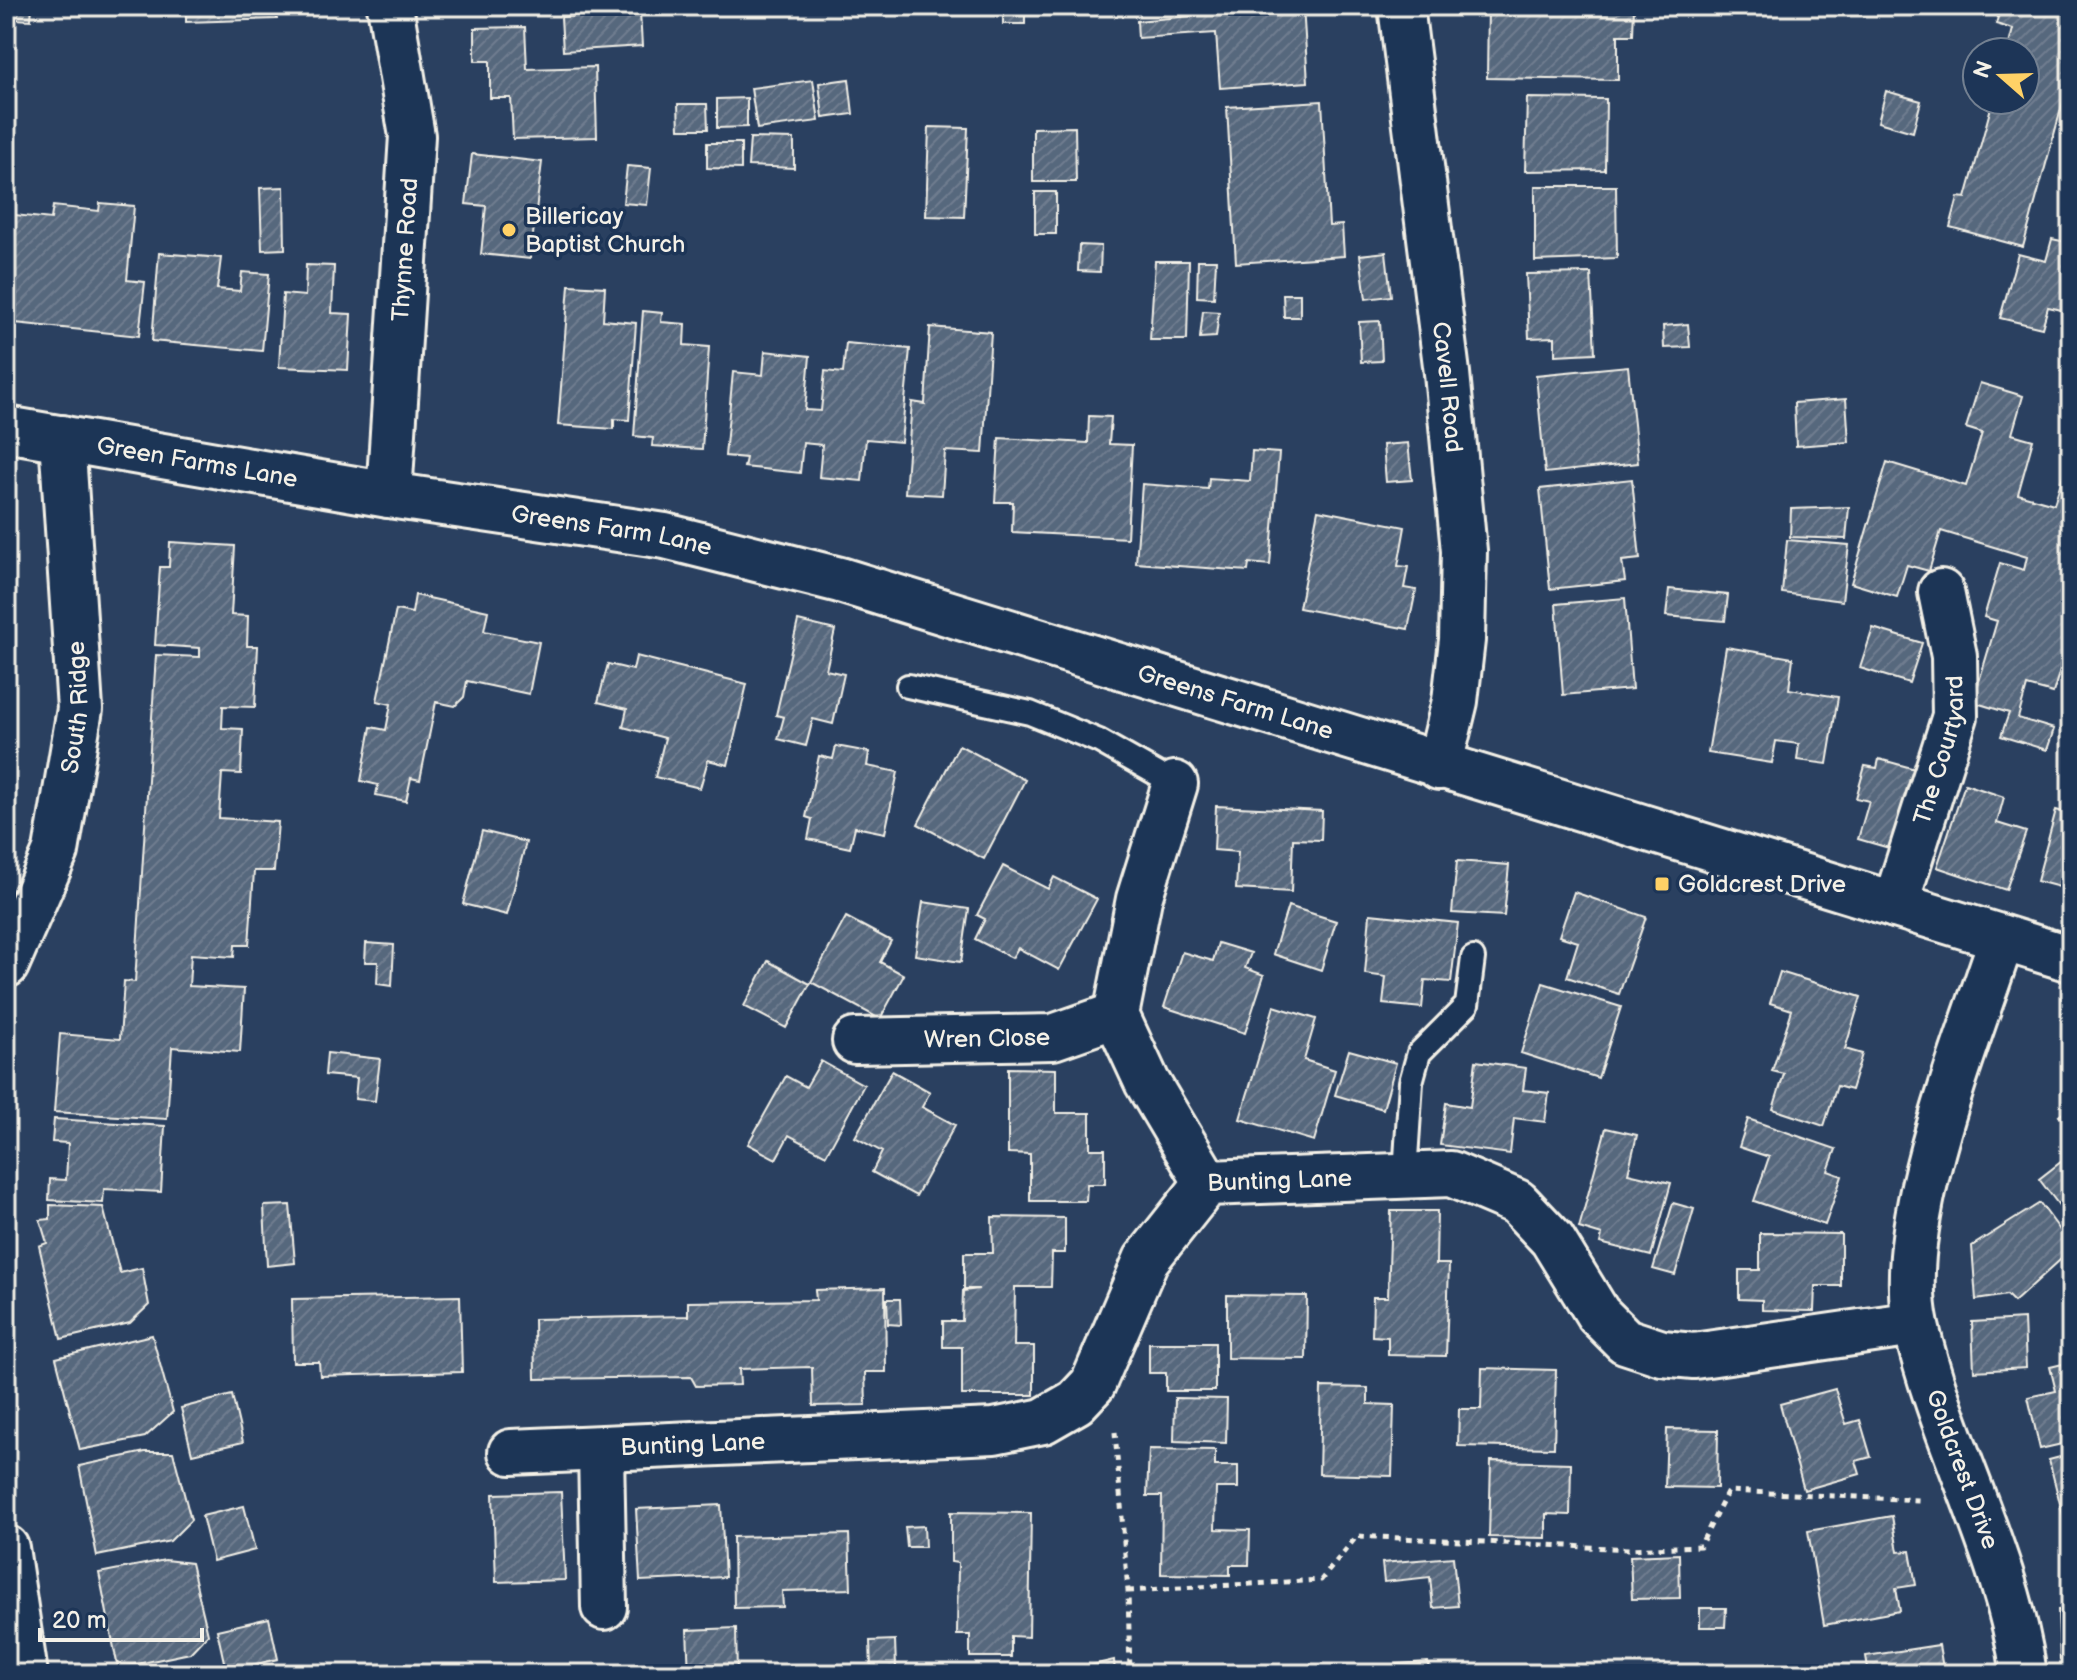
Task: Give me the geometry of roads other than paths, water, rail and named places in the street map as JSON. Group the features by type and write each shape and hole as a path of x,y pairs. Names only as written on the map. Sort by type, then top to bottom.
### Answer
{"street":[{"name":"Thynne Road","path":"389,495 412,136 390,6"},
{"name":"Cavell Road","path":"1401,6 1447,373 1464,551 1462,640 1455,701 1439,767"},
{"name":"Green Farms Lane","path":"6,429 389,495"},
{"name":"South Ridge","path":"6,963 56,851 80,709 62,438"},
{"name":"Greens Farm Lane","path":"389,495 665,536 840,580 1439,767 2071,959"},
{"name":"The Courtyard","path":"1895,905 1955,716 1954,656 1941,592"},
{"path":"1175,784 1139,899 1116,1015 1147,1082 1207,1183"},
{"name":"Goldcrest Drive","path":"2002,938 1928,1169 1912,1246 1915,1324 1993,1544 2024,1674"},
{"name":"Wren Close","path":"855,1041 1053,1037 1116,1015"},
{"name":"Bunting Lane","path":"511,1452 601,1451 994,1431 1043,1421 1076,1402 1093,1384 1146,1260 1207,1183 1451,1174 1517,1202 1552,1239 1598,1314 1625,1341 1662,1353 1694,1356 1915,1324"},
{"name":"Bunting Lane","path":"601,1451 604,1607"},
{"path":"6,1548 25,1674"}],"lane":[{"path":"908,686 1030,713 1099,741 1175,784"},
{"path":"1405,1174 1411,1082 1419,1053 1467,1005 1473,958"}],"place":[{"name":"Billericay Baptist Church","path":"509,230"},
{"name":"Goldcrest Drive","path":"1662,884"}]}
